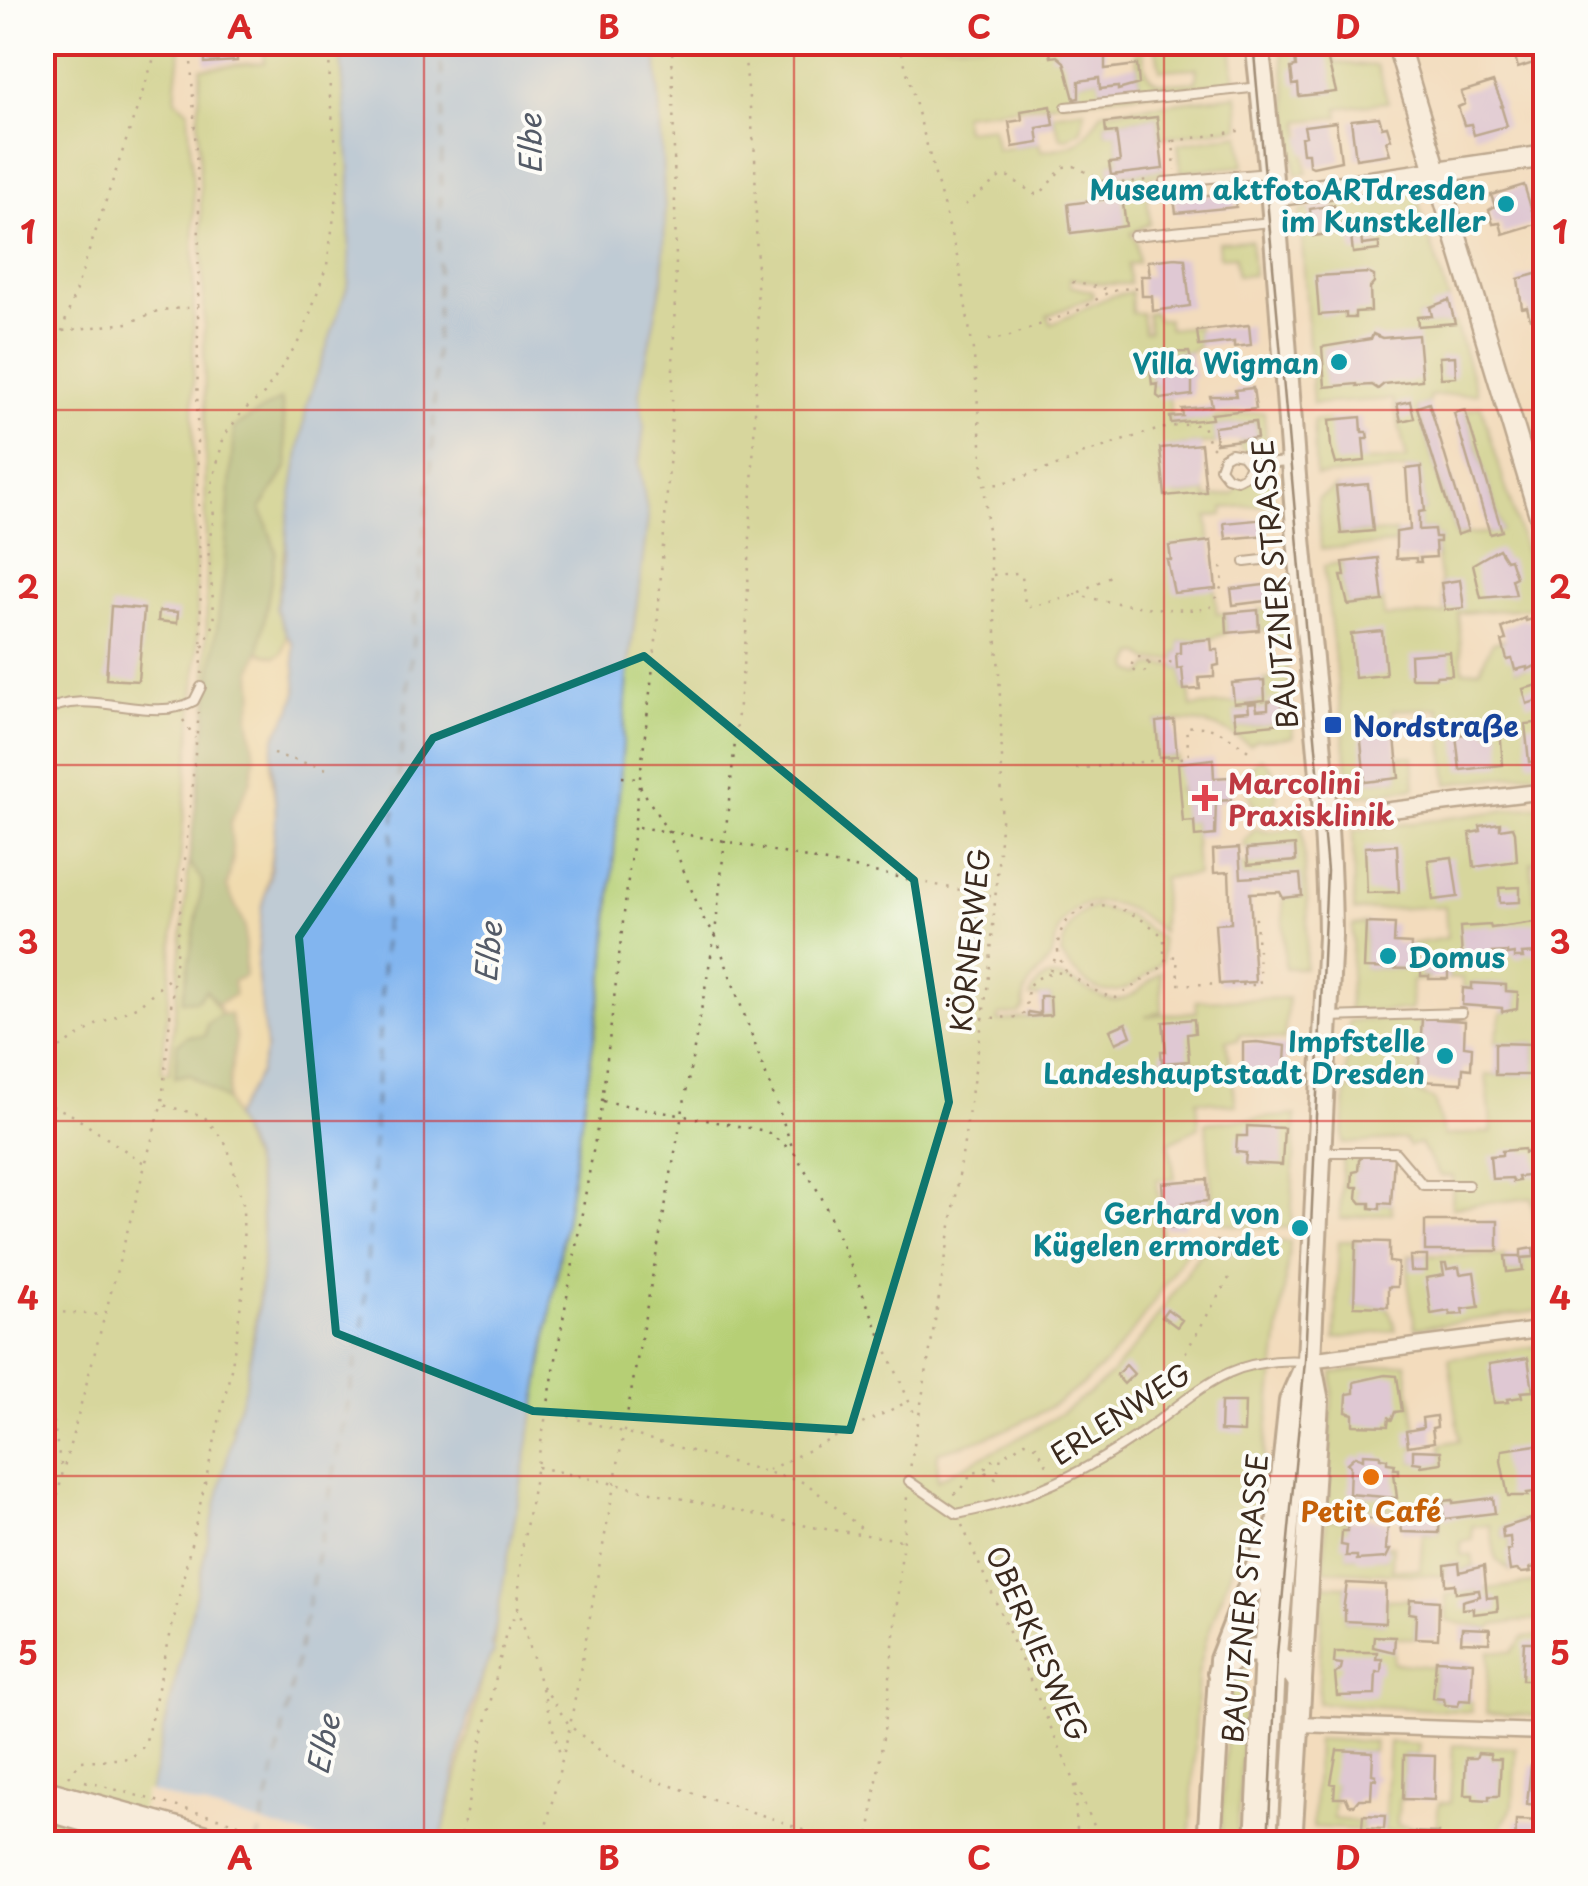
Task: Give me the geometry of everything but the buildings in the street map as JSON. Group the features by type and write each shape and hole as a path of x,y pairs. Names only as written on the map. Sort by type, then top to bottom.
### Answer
{"main road":[{"name":"BAUTZNER STRASSE","path":"1257,42 1276,221 1301,556 1326,818 1330,936 1309,1360 1317,1401 1290,1844"},
{"name":"BAUTZNER STRASSE","path":"1257,1844 1274,1655 1278,1516 1292,1401 1309,1360"},
{"path":"1209,1844 1219,1672 1230,1632 1278,1516"},
{"path":"1219,1672 1241,1653 1274,1655 1300,1682"}],"street":[{"path":"1397,42 1546,535"},
{"path":"1272,185 1437,174 1546,156"},
{"path":"1326,818 1546,791"},
{"path":"1309,1360 1546,1329"},
{"path":"1298,1724 1546,1732"},
{"path":"53,1784 235,1844"},
{"path":"42,1809 165,1844"}],"lane":[{"path":"1066,107 1262,87"},
{"path":"1162,180 1272,185"},
{"path":"1134,236 1276,221"},
{"path":"1231,453 1242,455 1250,465 1246,476 1237,480 1227,477 1220,468 1224,457 1231,453"},
{"path":"1250,465 1294,461"},
{"path":"1245,562 1301,556"},
{"path":"42,713 56,705 82,701 170,709 194,701 202,687"},
{"path":"1326,1017 1462,1013"},
{"path":"1319,1152 1395,1152 1424,1184 1468,1184"},
{"path":"1272,1844 1274,1655 1309,1360"},
{"name":"ERLENWEG","path":"957,1514 1018,1499 1057,1482 1135,1437 1189,1395 1224,1374 1253,1363 1309,1360"},
{"path":"908,1482 957,1514"}],"path":[{"path":"42,1568 104,1315 162,1104 202,687 197,438 200,307 190,42"},
{"path":"202,648 215,622 208,547 214,516 210,488 224,436 264,394 302,336 327,265 340,174 330,100 329,42"},
{"path":"362,42 362,50"},
{"path":"562,1761 518,1608 521,1555 602,1101 656,641 671,439 676,261 672,42"},
{"path":"542,1844 570,1726 716,934 746,637 758,338 755,154 743,42"},
{"name":"KÖRNERWEG","path":"868,1844 887,1709 908,1482 982,1018 995,897 1002,758 974,356 961,275 933,158 899,42"},
{"path":"42,380 156,52"},
{"path":"1160,142 1266,127"},
{"path":"1172,141 1176,176"},
{"path":"965,205 1002,176 1034,194 1041,193 1063,166 1074,166 1108,184 1162,180"},
{"path":"1072,282 1112,290 1142,287"},
{"path":"988,340 1007,338 1078,310 1112,290"},
{"path":"42,329 62,331 128,323 160,310 200,307"},
{"path":"984,484 1000,484 1058,467 1075,460 1077,454 1126,442 1156,429 1195,424 1203,426 1209,443 1224,457"},
{"path":"1075,594 1101,602 1192,612 1210,608 1223,584 1221,565 1214,566"},
{"path":"992,575 1022,576 1025,604 1030,607 1075,594 1116,573"},
{"path":"1148,664 1176,662"},
{"path":"170,709 188,724 196,740"},
{"path":"1076,769 1189,757 1186,727 1199,725 1221,730 1252,754"},
{"path":"273,754 328,769"},
{"path":"622,776 640,778"},
{"path":"640,786 668,832 702,918 716,934 794,1152 821,1196 917,1419"},
{"path":"635,826 995,897"},
{"path":"1049,974 1065,922 1091,905 1107,905 1154,927 1164,938 1164,962"},
{"path":"1057,954 1066,972 1116,998 1140,984 1168,956 1177,957 1178,984 1260,985 1256,919 1252,919"},
{"path":"982,1018 1021,1017 1028,986 1049,974 1066,972"},
{"path":"42,1059 96,1025 138,1006 174,975"},
{"path":"602,1101 766,1131 794,1152"},
{"path":"42,1102 69,1113 147,1165"},
{"path":"53,1784 81,1761 131,1758 145,1744 232,1365 244,1282 243,1204 227,1145 204,1116 162,1104"},
{"path":"1189,1395 1174,1380 1174,1372 1229,1278"},
{"path":"42,1312 104,1315"},
{"path":"42,1370 49,1389 54,1444 64,1471"},
{"path":"766,1471 909,1400"},
{"path":"548,1411 806,1483 868,1534"},
{"path":"984,1471 990,1462 1025,1442 1036,1446 1057,1482"},
{"path":"939,1501 961,1490 972,1473 984,1471 996,1479 1000,1457"},
{"path":"538,1467 745,1514 903,1540"},
{"name":"OBERKIESWEG","path":"957,1514 1102,1844"},
{"path":"458,1844 506,1632 518,1608"},
{"path":"540,1682 570,1726 613,1760 641,1776 780,1820 837,1844"},
{"path":"1073,1778 1078,1844"},
{"path":"53,1784 310,1844"}],"highlighted area":[{"path":"644,656 914,880 949,1102 850,1430 533,1411 336,1333 299,937 433,738"}],"green space":[{"path":"42,43 180,43 176,100 188,110 194,203 193,436 198,648 162,1072 169,1074 189,862 203,881 183,1000 197,1000 206,990 221,1014 207,1024 205,1037 175,1077 188,1074 227,1101 253,1165 260,1197 263,1248 244,1398 231,1427 233,1433 138,1843 43,1843"},
{"path":"264,43 340,43 350,172 349,282 307,404 276,608 287,635 283,653 276,657 259,652 276,551 261,508 288,466 282,401 224,571 210,695 198,121 201,68 265,62"},
{"path":"656,43 1074,43 1078,81 1099,78 1101,89 1119,90 1139,84 1135,43 1142,43 1150,76 1170,83 1196,81 1197,68 1160,70 1155,43 1231,43 1235,82 962,114 965,130 992,127 997,150 1039,143 1041,151 1079,142 1102,112 1237,95 1240,127 1159,138 1157,117 1105,123 1106,133 1116,132 1120,162 1110,163 1111,175 1163,169 1163,175 1111,182 1112,188 1146,184 1150,223 1131,233 1136,241 1138,263 1128,265 1130,284 1070,278 1070,286 1092,291 1093,297 1047,316 1051,324 1100,301 1131,292 1132,313 1142,313 1144,332 1149,331 1147,313 1153,312 1157,320 1167,319 1169,329 1197,326 1199,346 1189,352 1159,354 1156,368 1150,369 1152,385 1158,384 1158,396 1169,397 1171,423 1264,412 1268,458 1254,459 1240,448 1240,441 1257,438 1255,422 1215,427 1216,443 1170,447 1176,496 1206,492 1207,498 1234,494 1255,471 1270,470 1273,504 1224,508 1223,515 1208,517 1217,613 1226,613 1227,633 1180,642 1176,659 1150,661 1141,654 1135,655 1130,665 1132,671 1143,675 1150,666 1182,668 1191,707 1265,700 1264,680 1272,679 1279,663 1287,663 1293,737 1256,740 1250,745 1205,724 1156,722 1159,757 1177,756 1183,821 1194,821 1197,875 1163,878 1162,932 1138,914 1111,903 1084,905 1072,912 1059,928 1048,962 1028,985 1024,1008 1019,1014 999,1015 998,1021 1051,1015 1050,996 1030,997 1047,977 1068,980 1113,1000 1133,994 1161,972 1162,1012 1145,1016 1197,1012 1196,1001 1288,998 1284,1040 1240,1034 1238,1040 1226,1040 1236,1105 1197,1100 1199,1127 1169,1143 1175,1178 1157,1180 1162,1245 1192,1242 1133,1331 1090,1378 1056,1403 999,1432 938,1452 937,1480 1036,1428 1092,1391 1124,1360 1213,1239 1290,1242 1260,1488 1207,1637 1198,1674 1190,1843 440,1844 487,1660 493,1655 499,1596 539,1386 605,969 629,664 648,518 639,464 644,427 639,394 663,278 665,216","holes":["1249,703 1256,703 1257,710 1284,708 1285,723 1236,728 1235,712 1249,711"]},
{"path":"1281,43 1339,43 1341,54 1334,54 1335,63 1377,66 1388,102 1338,108 1339,117 1300,121 1307,173 1296,175"},
{"path":"1085,109 1081,130 1061,138 1052,114"},
{"path":"1240,134 1244,166 1181,172 1178,144"},
{"path":"1415,192 1449,300 1432,316 1418,317 1418,325 1455,323 1477,393 1429,396 1429,403 1417,408 1456,535 1502,530 1465,410 1481,406 1542,607 1458,613 1463,671 1480,669 1492,643 1506,640 1516,670 1545,661 1545,771 1448,784 1439,708 1393,710 1394,727 1366,782 1398,778 1397,757 1413,756 1415,788 1356,796 1350,792 1324,566 1343,562 1345,576 1341,577 1348,605 1383,601 1384,617 1445,614 1435,542 1440,537 1435,537 1434,529 1419,530 1419,512 1425,511 1420,468 1316,476 1313,421 1329,420 1365,461 1407,459 1393,399 1313,404 1300,211 1310,209 1314,236 1337,233 1336,225 1344,224 1342,214 1335,214 1334,205"},
{"path":"1251,240 1253,275 1237,276 1235,256 1219,257 1218,242"},
{"path":"281,399 288,466 261,508 276,551 259,652 252,670 254,695 249,716 255,756 251,780 230,823 233,858 227,887 245,926 245,976 235,995 217,1004 206,990 197,1000 182,1001 203,882 189,862 224,571 234,427"},
{"path":"1336,487 1341,534 1396,532 1396,544 1321,549 1318,499"},
{"path":"1282,608 1285,644 1277,644 1268,630 1259,630 1258,610"},
{"path":"1261,758 1271,768 1277,787 1274,808 1265,816 1253,804 1248,788 1250,771"},
{"path":"1545,805 1545,860 1531,862 1535,900 1546,900 1545,1232 1536,1233 1532,1198 1452,1207 1453,1176 1440,1176 1420,1143 1409,1146 1404,1139 1343,1144 1346,1089 1413,1090 1434,1100 1444,1136 1492,1132 1486,1075 1534,1074 1534,1044 1495,1043 1502,1012 1517,1008 1518,992 1506,991 1505,985 1473,983 1472,989 1463,988 1463,978 1448,979 1447,958 1421,959 1421,975 1429,979 1412,981 1411,1010 1349,1012 1353,925 1366,923 1365,968 1410,969 1411,944 1447,938 1445,906 1354,911 1353,831"},
{"path":"1302,827 1308,910 1305,968 1285,968 1283,898 1302,896 1300,875 1241,878 1240,865 1296,861 1295,845 1247,849 1243,843 1255,829 1268,832"},
{"path":"1094,907 1129,916 1161,939 1162,961 1148,975 1122,990 1098,989 1061,955 1070,925"},
{"path":"230,1013 236,1038 227,1101 189,1074 175,1077 177,1044 188,1036 205,1036 207,1024"},
{"path":"1422,1018 1418,1081 1346,1079 1349,1021"},
{"path":"1296,1115 1291,1228 1233,1225 1214,1220 1206,1123"},
{"path":"1343,1158 1359,1160 1357,1198 1361,1203 1391,1204 1392,1213 1340,1219"},
{"path":"1339,1241 1356,1241 1354,1306 1388,1307 1396,1330 1335,1339"},
{"path":"1409,1255 1505,1256 1508,1272 1523,1270 1521,1258 1534,1257 1545,1310 1415,1328 1408,1282"},
{"path":"1539,1346 1546,1395 1545,1521 1517,1521 1502,1528 1503,1538 1510,1537 1510,1571 1496,1559 1490,1525 1472,1526 1472,1540 1461,1542 1461,1555 1472,1555 1474,1567 1460,1572 1458,1563 1445,1565 1445,1576 1324,1570 1326,1519 1348,1520 1347,1556 1386,1558 1387,1546 1393,1546 1392,1569 1420,1570 1423,1533 1439,1533 1440,1512 1327,1506 1333,1373 1406,1363 1416,1429 1413,1462 1441,1463 1441,1444 1460,1440 1449,1358"},
{"path":"1545,1581 1545,1618 1494,1625 1490,1629 1447,1621 1446,1595"},
{"path":"1323,1585 1346,1586 1345,1621 1384,1623 1386,1600 1410,1599 1409,1613 1416,1614 1415,1638 1395,1638 1393,1663 1435,1667 1433,1698 1471,1701 1472,1712 1318,1703"},
{"path":"1545,1635 1545,1716 1486,1713 1489,1651 1512,1652 1523,1637"},
{"path":"1246,1664 1237,1843 1220,1844 1229,1686"},
{"path":"1317,1739 1374,1742 1373,1752 1337,1751 1333,1819 1363,1822 1362,1830 1313,1827"},
{"path":"1389,1742 1419,1744 1418,1755 1404,1755 1403,1799 1399,1800 1397,1825 1436,1831 1439,1803 1450,1803 1453,1745 1516,1748 1513,1805 1496,1838 1459,1835 1458,1843 1437,1843 1437,1833 1384,1831"}],"sand":[{"path":"287,635 294,650 298,682 295,702 278,736 271,766 276,819 257,964 265,1058 233,1118 227,1101 236,1038 230,1014 221,1014 217,1004 235,995 233,981 245,976 245,926 227,887 233,858 230,823 251,780 255,756 249,715 254,695 252,670 259,652 276,657 283,653"}],"water":[{"name":"Elbe","path":"340,43 656,43 665,216 663,278 639,394 644,427 639,464 648,518 629,664 605,969 539,1386 492,1644 494,1652 469,1715 440,1843 138,1844 234,1421 245,1388 261,1282 262,1213 257,1180 248,1148 233,1118 259,1074 266,1048 257,967 276,814 272,753 276,735 297,692 293,643 276,608 286,559 287,525 307,404 349,282 350,172"}],"pier":[{"path":"145,1791 336,1844 133,1844"}],"ferry route":[{"path":"257,1844 364,1322 386,900 433,445 444,84 437,42"}],"tram line":[{"path":"1253,42 1327,871 1305,1361 1277,1655 1268,1844"}],"place":[{"name":"Museum aktfotoARTdresden im Kunstkeller","path":"1506,204"},
{"name":"Villa Wigman","path":"1339,362"},
{"name":"Nordstraße","path":"1333,725"},
{"name":"Marcolini Praxisklinik","path":"1205,798"},
{"name":"Domus","path":"1388,956"},
{"name":"Impfstelle Landeshauptstadt Dresden","path":"1445,1056"},
{"name":"Gerhard von Kügelen ermordet","path":"1300,1228"},
{"name":"Petit Café","path":"1371,1477"}]}
